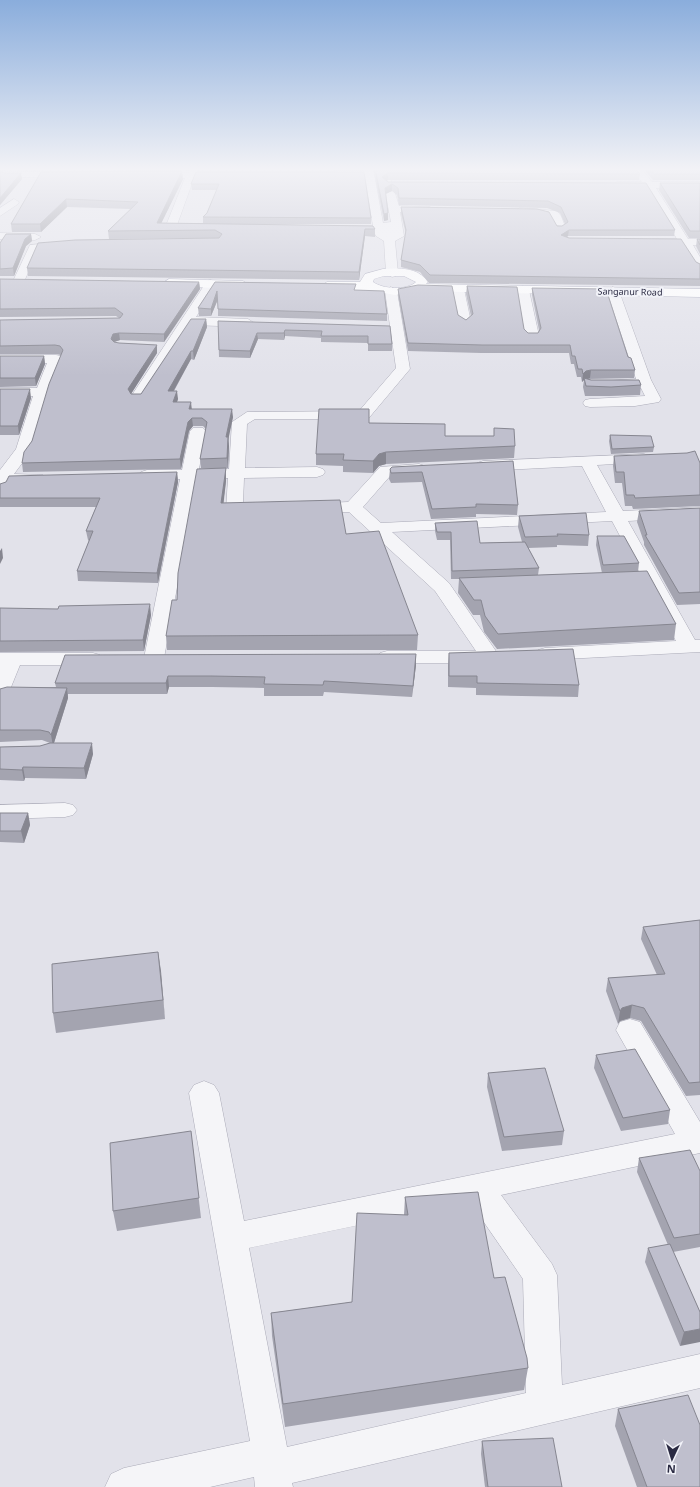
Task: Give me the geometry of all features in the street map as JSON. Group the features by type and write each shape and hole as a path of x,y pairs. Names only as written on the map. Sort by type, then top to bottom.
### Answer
{"main road":[{"path":"313,286 337,286 369,282 392,273 410,274 419,283 392,291 369,282"},
{"path":"6,281 35,281"},
{"path":"155,283 258,285"},
{"name":"Sanganur Road","path":"419,283 453,288 700,293"}],"street":[{"path":"19,281 34,247 72,244 64,237"},
{"path":"389,237 392,273"},
{"path":"681,237 700,266"},
{"path":"645,242 700,242"},
{"path":"137,398 211,284"},
{"path":"453,288 465,322"},
{"path":"523,290 532,336"},
{"path":"273,508 234,509 240,422 252,415 363,416 403,369 390,327 392,291"},
{"path":"590,403 636,402 654,399 644,380 613,291"},
{"path":"187,321 257,323"},
{"path":"155,348 169,348"},
{"path":"0,359 56,358 42,392 24,450 1,481"},
{"path":"598,384 638,384 644,380"},
{"path":"0,392 42,392"},
{"path":"154,658 198,431"},
{"path":"471,466 663,458"},
{"path":"530,655 695,647 653,579 587,460"},
{"path":"353,507 386,470 432,468"},
{"path":"135,475 317,472"},
{"path":"1,481 50,477"},
{"path":"297,508 353,507 442,587 498,656 367,658"},
{"path":"376,528 700,512"},
{"path":"630,580 653,579"},
{"path":"442,587 465,586"},
{"path":"0,693 6,659 115,658"},
{"path":"0,812 65,810"},
{"path":"231,1238 698,1142 630,1030"},
{"path":"204,1094 272,1470"},
{"path":"477,1187 540,1275 545,1407"},
{"path":"124,1487 272,1470 700,1371"}],"building":[{"path":"4,237 27,237 13,268 0,269 0,243"},
{"path":"364,237 359,272 27,268 38,243 75,240"},
{"path":"405,237 681,239 696,262 700,264 700,279 430,275 420,265 401,260"},
{"path":"0,279 199,282 164,334 119,333 113,334 111,339 114,342 119,343 157,345 128,389 131,394 141,394 191,319 206,319 193,351 191,351 168,391 177,391 173,402 191,402 189,409 232,409 226,437 228,437 227,458 200,459 207,422 202,418 192,418 188,422 180,459 22,463 24,452 32,441 49,384 63,350 60,346 55,345 0,346 0,320 120,318 123,314 115,308 0,309"},
{"path":"215,282 356,284 354,290 384,291 387,314 218,309 217,291 211,309 198,308"},
{"path":"418,285 452,286 458,315 466,320 473,314 467,286 517,287 524,329 528,333 538,333 541,328 532,288 606,289 628,357 631,358 635,370 591,370 586,371 583,374 582,369 578,369 575,356 572,356 570,345 408,343 398,289"},
{"path":"218,321 390,326 392,344 368,344 368,336 321,336 322,331 285,330 284,333 257,333 250,351 219,350"},
{"path":"0,356 44,356 35,378 0,378"},
{"path":"584,378 591,380 639,380 641,385 611,387 586,386"},
{"path":"0,389 30,389 18,426 0,426"},
{"path":"319,409 369,409 369,423 445,424 445,436 494,436 494,428 514,429 515,446 386,452 379,454 373,461 343,460 344,454 316,454"},
{"path":"610,435 651,436 654,447 612,449"},
{"path":"695,451 700,463 700,495 635,498 634,495 626,495 624,472 616,472 614,456 687,453"},
{"path":"513,461 518,505 476,504 476,507 432,509 422,472 391,473 390,469 392,467"},
{"path":"226,468 221,503 340,500 346,534 379,531 418,635 166,636 172,600 177,600 178,573 197,469"},
{"path":"177,472 157,573 77,571 93,531 86,531 100,498 0,498 0,484 6,482 9,476"},
{"path":"700,508 700,592 679,593 645,535 647,535 639,511"},
{"path":"586,513 589,535 557,534 558,536 525,537 519,516"},
{"path":"477,521 480,543 525,542 539,568 452,571 451,532 437,532 435,523"},
{"path":"597,536 624,536 639,563 603,565"},
{"path":"647,571 676,624 498,634 485,616 481,600 474,600 459,578"},
{"path":"150,604 143,640 0,641 0,608 58,609 59,606"},
{"path":"573,649 579,685 477,683 477,676 449,676 449,653"},
{"path":"416,654 413,686 324,681 323,685 264,684 265,677 211,676 168,676 166,683 55,683 65,655"},
{"path":"7,687 67,688 51,735 49,732 40,730 0,730 0,689"},
{"path":"50,743 92,743 84,768 23,767 22,770 0,769 0,747 40,746"},
{"path":"0,813 28,813 21,831 0,831"},
{"path":"700,920 700,1082 689,1083 644,1008 632,1005 622,1008 620,1011 608,978 665,974 643,927"},
{"path":"158,952 163,1000 53,1013 52,964"},
{"path":"635,1049 670,1110 623,1118 596,1055"},
{"path":"545,1068 564,1131 504,1137 488,1073"},
{"path":"191,1131 199,1198 113,1211 110,1143"},
{"path":"690,1150 700,1171 700,1234 674,1238 639,1158"},
{"path":"478,1192 494,1278 505,1277 527,1358 528,1368 283,1404 271,1313 352,1302 357,1213 408,1215 405,1197"},
{"path":"670,1244 700,1312 700,1329 684,1332 648,1248"},
{"path":"688,1395 700,1425 700,1487 647,1487 618,1409"},
{"path":"553,1438 562,1487 488,1487 482,1441"}]}
